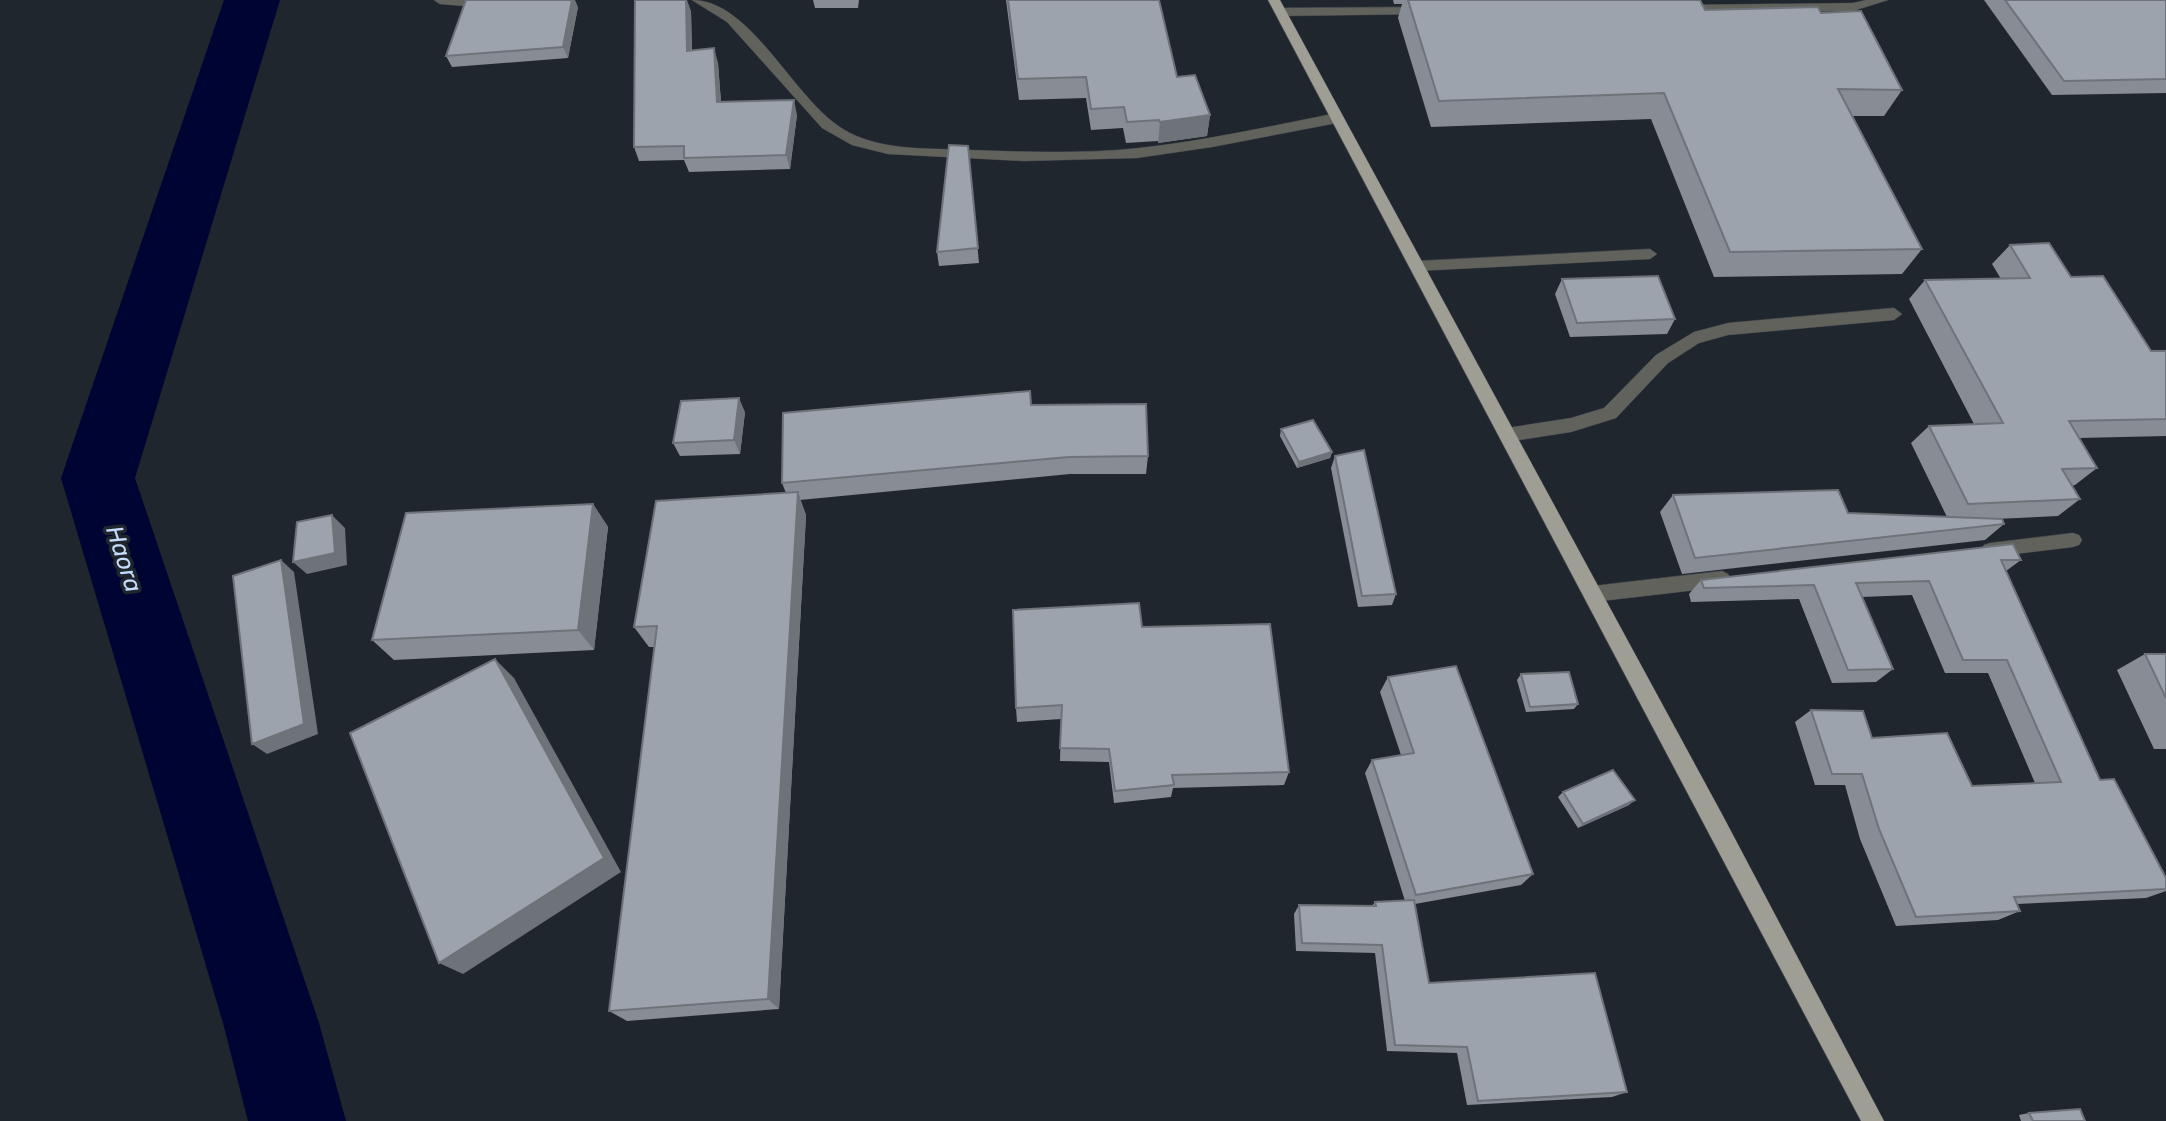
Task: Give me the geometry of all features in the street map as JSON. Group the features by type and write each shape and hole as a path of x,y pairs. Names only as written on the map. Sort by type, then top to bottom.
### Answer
{"main road":[{"path":"1277,6 1872,1121"}],"street":[{"path":"440,0 503,5"},
{"path":"698,0 732,19 839,135 877,148 899,152 1016,156 1101,155 1176,147 1337,118"},
{"path":"1672,9 1853,7 1882,0"},
{"path":"1277,6 1434,11"},
{"path":"1417,266 1650,254"},
{"path":"1507,435 1571,425 1609,413 1662,359 1694,338 1728,329 1815,319 1894,314"},
{"path":"1977,551 2073,540"},
{"path":"1593,594 1744,577"}],"building":[{"path":"466,0 572,0 563,47 446,56"},
{"path":"635,0 686,0 687,51 714,48 717,102 794,100 786,155 684,158 684,146 634,147"},
{"path":"1008,0 1159,0 1177,77 1195,75 1210,115 1160,122 1127,122 1124,107 1091,109 1086,77 1018,79"},
{"path":"1408,0 1700,0 1705,10 1818,7 1821,13 1861,11 1902,90 1838,89 1922,249 1730,252 1664,93 1439,101"},
{"path":"2005,0 2166,0 2166,79 2064,81"},
{"path":"949,145 968,146 978,248 937,252"},
{"path":"2049,243 2071,277 2103,276 2151,351 2166,351 2166,419 2069,421 2097,468 2062,469 2080,499 1968,504 1929,426 2003,423 1925,280 2030,278 2010,245"},
{"path":"1658,276 1675,319 1577,323 1562,279"},
{"path":"1030,391 1031,405 1146,404 1148,456 1069,457 782,483 783,413"},
{"path":"739,398 734,440 673,443 681,401"},
{"path":"1313,420 1332,452 1299,462 1281,429"},
{"path":"1364,450 1396,594 1362,596 1335,456"},
{"path":"1838,490 1848,513 2002,519 2004,524 1695,558 1673,495"},
{"path":"798,492 768,999 609,1011 657,626 634,627 656,501"},
{"path":"593,504 578,630 372,640 406,513"},
{"path":"332,515 335,553 293,562 297,522"},
{"path":"2013,544 2021,560 2001,560 2100,780 2114,779 2166,878 2166,889 2014,897 2020,911 1916,917 1879,829 1862,774 1832,774 1811,710 1863,711 1872,738 1947,733 1972,786 2061,782 2007,660 1963,660 1929,581 1856,583 1893,669 1848,670 1814,585 1704,588 1701,580"},
{"path":"281,560 304,724 252,744 233,576"},
{"path":"1139,603 1142,627 1270,624 1289,772 1172,775 1174,785 1115,791 1109,749 1060,748 1062,705 1016,708 1013,610"},
{"path":"2145,654 2166,654 2166,698"},
{"path":"495,659 604,858 439,963 350,733"},
{"path":"1456,666 1533,874 1416,895 1372,760 1414,753 1388,677"},
{"path":"1569,672 1578,704 1530,707 1521,674"},
{"path":"1613,770 1635,800 1583,824 1563,792"},
{"path":"1414,900 1429,983 1595,973 1627,1092 1478,1101 1467,1047 1395,1045 1382,945 1302,943 1299,905 1376,906 1375,902"},
{"path":"2080,1109 2085,1121 2033,1121 2029,1113"}],"waterway":[{"name":"Haora","path":"252,0 98,478 271,1023 297,1121"}]}
